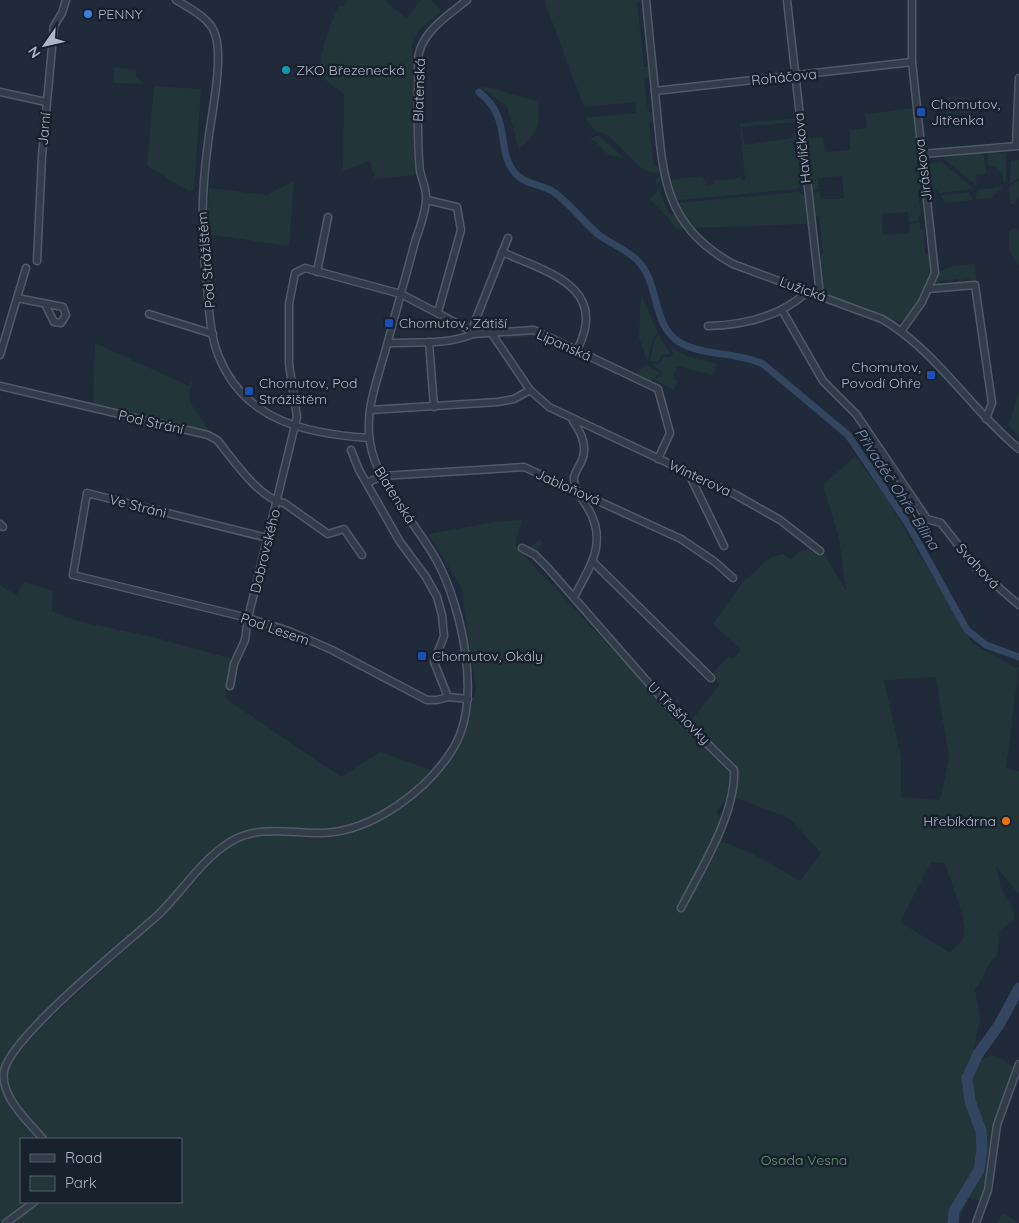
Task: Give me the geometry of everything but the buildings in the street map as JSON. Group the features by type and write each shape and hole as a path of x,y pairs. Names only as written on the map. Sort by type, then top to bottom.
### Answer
{"street":[{"name":"Jarní","path":"38,261 46,102 54,26 62,14 66,0"},
{"name":"Pod Strážištěm","path":"176,0 202,17 215,33 218,60 202,193 202,246 213,334 218,355 226,371 243,393 262,410 294,427 320,434 369,438"},
{"name":"Blatenská","path":"42,1138 9,1098 4,1071 11,1057 28,1034 160,912 206,862 231,841 256,831 326,833 357,827 385,814 409,797 453,748 464,724 468,699 468,673 463,643 450,592 438,562 382,476 374,460 369,438 370,410 426,200 420,169 419,55 426,34 467,0"},
{"name":"Lužická","path":"646,0 663,173 671,201 686,225 716,255 732,264 882,319 902,330 922,349 986,419 1019,449"},
{"name":"Havlíčkova","path":"786,0 820,295"},
{"name":"Jiráskova","path":"902,330 928,289 935,273 912,62 912,0"},
{"name":"Roháčova","path":"655,92 912,62"},
{"path":"922,154 1017,146 1019,78"},
{"path":"0,92 46,102"},
{"path":"426,200 457,207 461,220 461,230 438,312"},
{"path":"317,272 328,217"},
{"path":"473,334 474,324 508,238"},
{"path":"502,252 566,281 578,292 584,303 587,319 586,334 578,350"},
{"path":"0,355 26,268"},
{"name":"Dobrovského","path":"230,686 234,664 244,640 297,417 289,364 289,304 296,273 305,268 401,294"},
{"path":"928,289 975,285 992,403 986,419"},
{"path":"708,326 752,321 782,310 798,301 808,291"},
{"path":"401,294 438,312 473,334"},
{"path":"17,298 45,304"},
{"name":"Svahová","path":"782,310 823,381 856,414 926,519 941,523 976,568 1019,605"},
{"path":"149,314 213,334"},
{"name":"Lipanská","path":"388,343 429,342 465,338 473,334 534,330 658,389 670,432 658,459"},
{"name":"Winterova","path":"492,334 530,390 549,408 736,495 772,516 820,551"},
{"path":"429,342 434,407"},
{"name":"Pod Strání","path":"0,386 208,436 217,440 263,494 277,502"},
{"path":"370,410 498,402 514,399 530,390"},
{"path":"572,420 581,433 584,445 584,457 574,477 577,490 590,510 597,529 596,554 574,597"},
{"path":"351,450 400,542 426,577 437,597 442,616 444,636 434,662 448,697"},
{"name":"Jabloňová","path":"367,482 382,476 524,467 681,539 716,562 733,578"},
{"path":"689,474 724,546"},
{"name":"Ve Stráni","path":"73,575 87,493 268,538"},
{"name":"Dobrovského","path":"277,502 284,503 328,534 344,529 362,555"},
{"name":"U Třešňovky","path":"522,548 535,555 666,703 734,770 735,786 717,837 681,908"},
{"path":"593,562 711,678"},
{"name":"Pod Lesem","path":"73,575 248,618 289,631 332,650 426,700 448,697 468,699"},
{"path":"976,1223 988,1190 998,1125 1019,1064"},
{"path":"6,1223 33,1203"}],"green space":[{"path":"348,0 384,0 407,19 420,0 431,0 441,11 421,28 412,44 415,98 413,138 415,175 375,179 370,161 343,171 344,94 319,75 323,48 332,22 339,5 343,7"},
{"path":"544,0 641,0 637,2 644,67 648,67 649,77 644,77 648,111 653,113 654,121 649,123 654,166 658,166 659,172 643,169 612,139 604,133 595,131 585,118 636,113 635,102 584,107"},
{"path":"115,67 136,70 136,76 143,84 113,83"},
{"path":"154,86 201,89 194,190 189,191 147,166"},
{"path":"479,86 538,101 539,115 537,127 531,138 520,147 521,157 507,106"},
{"path":"948,97 970,98 970,113 947,113"},
{"path":"914,108 923,189 918,193 921,215 918,216 919,221 909,222 908,212 881,214 883,235 910,233 909,224 920,222 920,229 923,229 925,254 930,255 932,271 920,300 909,314 899,322 829,296 824,291 818,259 823,253 819,215 814,217 812,192 819,191 821,201 822,199 844,199 842,176 818,178 819,189 812,190 805,139 823,137 825,152 850,150 850,130 867,128 865,114"},
{"path":"799,118 800,125 797,127 796,122 741,127 745,145 792,138 793,133 798,133 801,136 804,182 797,189 678,200 674,198 669,180 703,176 706,185 714,184 714,180 741,177 741,180 745,180 740,123"},
{"path":"598,135 624,158 609,155 593,140 589,139"},
{"path":"1006,149 1006,182 1003,184 1002,171 997,171 997,168 988,165 988,154 992,150 994,150 993,153 1004,153"},
{"path":"980,151 984,157 986,174 976,175 977,186 944,159 944,155"},
{"path":"1019,160 1019,178 1010,184 1011,161"},
{"path":"942,162 971,189 940,193 929,185 926,164"},
{"path":"660,177 661,182 657,184 667,210 669,214 675,213 684,228 676,229 667,216 650,199 658,191 655,178"},
{"path":"1019,180 1019,197 1014,204 1010,204 1009,186"},
{"path":"294,181 289,246 207,234 209,188 267,195"},
{"path":"1003,187 991,198 976,199 977,190"},
{"path":"799,192 805,196 807,224 694,228 678,203"},
{"path":"970,192 972,200 945,203 941,195"},
{"path":"1013,228 1019,230 1019,266 1009,251 1009,231"},
{"path":"974,264 977,282 971,282 970,279 962,280 961,284 957,279 939,281 940,285 936,285 938,272 954,266"},
{"path":"306,273 297,279 294,296 292,360 290,330 292,295 294,285 298,276"},
{"path":"641,294 658,333 653,338 647,361 639,337"},
{"path":"533,334 549,340 548,343 534,336 505,339 509,335"},
{"path":"659,335 671,354 662,355 658,362 650,361 655,338"},
{"path":"95,343 189,386 191,382 193,383 189,396 191,402 209,431 93,403"},
{"path":"670,347 689,357 717,364 713,375 677,366 673,379 678,381 674,390 654,380 663,372 650,364 659,364 663,357 671,357 673,353"},
{"path":"612,362 636,373 647,364 650,368 661,372 650,382 611,364"},
{"path":"1019,393 1019,436 1008,426"},
{"name":"Osada Vesna","path":"855,456 885,496 973,644 1016,668 1019,667 1006,768 1019,771 1019,895 996,866 1001,887 1014,912 1014,920 1000,930 997,956 989,964 975,989 980,1019 972,1061 994,1055 1013,1067 994,1124 982,1202 969,1197 959,1220 951,1221 951,1223 12,1223 38,1203 182,1203 182,1138 46,1138 12,1097 7,1071 30,1036 163,915 208,864 232,844 257,835 326,836 358,830 386,817 411,800 460,747 476,689 461,586 428,534 494,522 523,520 516,538 516,547 686,727 720,684 712,674 729,656 733,659 741,650 713,624 742,583 771,557 784,554 791,560 797,553 819,545 846,591 839,538 823,485","holes":["936,677 949,758 940,800 901,797 901,757 884,680","728,795 789,818 821,853 800,881 744,850 732,845 712,841 721,822 717,811","931,862 944,863 963,920 964,935 950,953 900,922"]},
{"path":"540,539 543,543 537,549 552,567 543,562 530,548"},
{"path":"24,582 53,591 52,611 77,621 153,637 232,659 225,698 341,777 380,752 431,770 397,801 370,818 356,824 325,830 276,828 252,830 229,838 200,863 157,911 69,989 22,1036 7,1056 1,1072 2,1082 4,1091 13,1108 37,1138 20,1138 20,1203 27,1203 0,1223 0,585 16,595"},
{"path":"1003,1213 1019,1223 997,1223"}],"waterway":[{"name":"Přivaděč Ohře-Bílina","path":"479,92 496,113 509,164 515,173 527,182 558,195 599,235 637,260 649,280 664,325 679,342 698,350 743,357 763,364 848,435 908,524 967,630 986,645 1019,657"},
{"path":"953,1223 954,1211 979,1170 982,1149 981,1131 970,1101 967,1078 978,1054 999,1025 1019,988"}],"place":[{"name":"PENNY","path":"88,14"},
{"name":"ZKO Březenecká","path":"286,70"},
{"name":"Chomutov, Jitřenka","path":"921,112"},
{"name":"Chomutov, Zátiší","path":"389,323"},
{"name":"Chomutov, Povodí Ohře","path":"931,375"},
{"name":"Chomutov, Pod Strážištěm","path":"249,391"},
{"name":"Chomutov, Okály","path":"422,656"},
{"name":"Hřebíkárna","path":"1006,821"}]}
